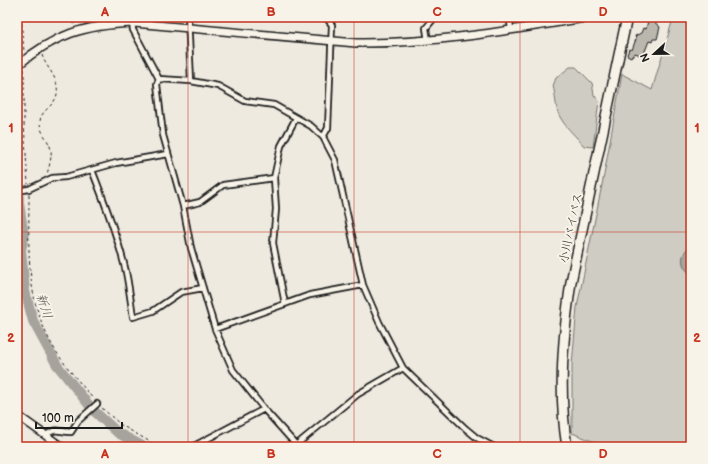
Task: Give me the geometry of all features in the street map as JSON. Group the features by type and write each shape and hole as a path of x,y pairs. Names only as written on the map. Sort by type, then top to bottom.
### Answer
{"highway":[{"name":"小川バイパス","path":"567,447 562,372 567,313 572,282 627,17"}],"main road":[{"path":"22,62 40,48 75,32 103,24 132,23 331,41 389,44 428,41 511,30 590,17"},
{"path":"17,415 62,447"}],"street":[{"path":"188,17 191,81"},
{"path":"323,137 328,128 332,25 326,17"},
{"path":"428,41 426,28 435,17"},
{"path":"511,30 510,21 519,17"},
{"path":"132,23 133,30 159,79 157,84 163,135 183,206 191,248 215,329 233,370 264,409 297,446 353,398 403,368"},
{"path":"159,79 191,81 218,86 245,101 274,105 311,126 323,137 335,160 363,284 379,322 403,368 465,428 477,438 494,447"},
{"path":"285,304 273,243 276,209 274,178 280,146 296,118"},
{"path":"17,191 29,189 52,178 66,177 168,154"},
{"path":"92,170 120,247 133,317 153,311 181,292 203,288"},
{"path":"183,206 200,202 223,185 274,178"},
{"path":"215,329 310,295 363,284"},
{"path":"46,435 58,429 71,432 78,421 97,404"},
{"path":"192,447 264,409"}],"path":[{"path":"21,17 24,125 29,189 29,269 36,311 50,342 97,404 121,425 160,447"},
{"path":"74,17 75,32"},
{"path":"40,48 43,58 56,82 58,92 54,103 44,112 40,120 40,131 51,150 46,181"}],"shaded area":[{"path":"670,17 691,17 691,447 608,447 572,433 572,365 577,307 604,175 622,74 652,90 672,22"},
{"path":"570,67 576,67 592,83 594,95 599,101 593,147 584,146 565,125 557,110 553,86 556,78"},
{"path":"691,245 691,274 684,267 682,260 685,252"}],"building":[{"path":"648,21 653,21 660,27 657,39 653,39 652,42 649,41 643,56 635,53 634,56 632,55 631,57 627,55 629,49 632,50 636,39 635,36 641,33 643,28 646,29"}],"waterway":[{"name":"新川","path":"17,129 19,203 24,237 21,250 25,291 33,321 57,365 93,410 118,433 144,447"}]}
